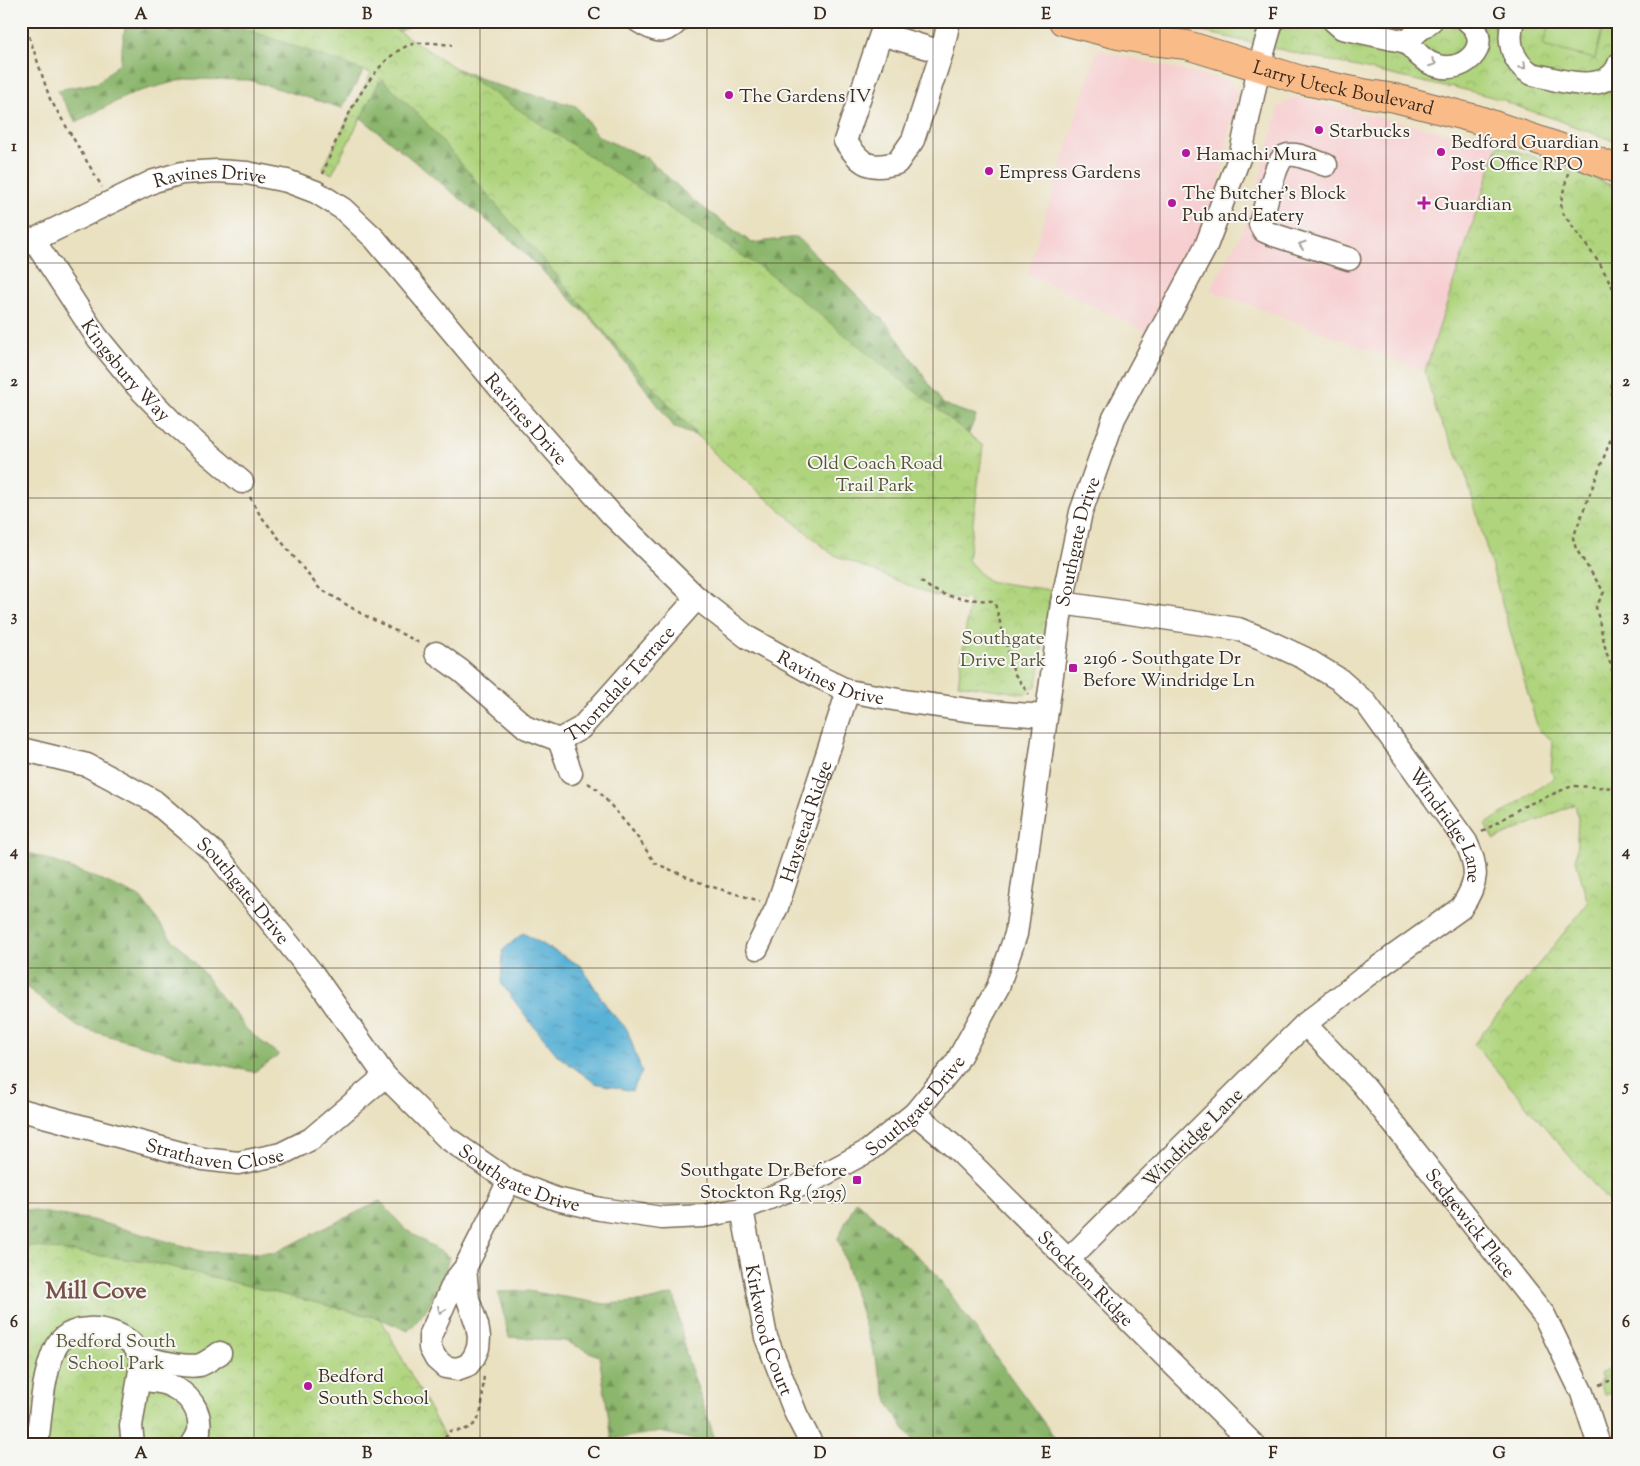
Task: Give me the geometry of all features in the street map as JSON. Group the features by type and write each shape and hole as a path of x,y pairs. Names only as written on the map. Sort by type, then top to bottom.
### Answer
{"main road":[{"name":"Larry Uteck Boulevard","path":"1063,21 1118,35 1187,45 1301,80 1395,98 1476,119 1573,152 1619,170"}],"street":[{"path":"638,21 647,27 665,31 672,28 678,21"},
{"path":"942,52 881,34 845,141 858,160 878,168 897,163 913,140 942,52 949,21"},
{"name":"Southgate Drive","path":"21,749 87,765 154,801 216,854 313,974 385,1076 447,1138 509,1180 556,1199 600,1209 662,1218 703,1216 742,1209 814,1180 868,1151 915,1113 956,1063 998,987 1016,934 1062,603 1081,512 1114,418 1206,246 1241,153 1259,67 1272,21"},
{"path":"1334,21 1342,28 1407,42 1428,63 1443,67 1459,66 1466,63 1473,56 1478,42 1476,33 1468,21"},
{"path":"1407,42 1431,21"},
{"path":"1513,21 1510,42 1515,58 1530,73 1582,85 1602,82 1618,69"},
{"path":"1326,165 1296,155 1286,155 1281,159 1272,181 1260,224 1264,230 1271,234 1349,259"},
{"name":"Ravines Drive","path":"27,242 154,181 182,173 217,171 247,173 287,181 316,192 343,209 375,239 503,392 612,515 696,598 747,637 814,676 848,691 976,711 1045,716"},
{"name":"Kingsbury Way","path":"27,242 96,338 137,386 175,425 242,482"},
{"name":"Thorndale Terrace","path":"436,653 461,670 527,728 559,740 581,728 696,598"},
{"name":"Windridge Lane","path":"1062,603 1238,629 1304,658 1340,680 1366,703 1466,842 1474,857 1476,873 1471,894 1461,908 1366,976 1305,1024 1068,1260"},
{"name":"Haystead Ridge","path":"757,948 778,906 848,691"},
{"path":"559,740 571,773"},
{"name":"Sedgewick Place","path":"1305,1024 1363,1085 1544,1314 1582,1393 1599,1445"},
{"name":"Strathaven Close","path":"21,1110 203,1159 238,1163 281,1154 311,1139 385,1076"},
{"name":"Stockton Ridge","path":"915,1113 960,1152 1254,1445"},
{"path":"465,1268 509,1180"},
{"name":"Kirkwood Court","path":"742,1209 766,1337 796,1414 812,1445"},
{"path":"37,1445 45,1379 54,1348 68,1333 89,1328 112,1332 130,1342 143,1356 180,1365 200,1365 220,1354"},
{"path":"133,1445 131,1426 143,1356"},
{"path":"138,1379 168,1384 181,1391 192,1402 198,1415 199,1433 192,1445"}],"path":[{"path":"24,21 50,100 111,203"},
{"path":"316,192 333,146 359,98 386,59 399,50 413,44 452,45"},
{"path":"1573,152 1561,201 1562,212 1600,264 1619,299"},
{"path":"1619,379 1612,385 1612,436 1573,538 1576,549 1604,592 1596,607 1606,651 1619,690"},
{"path":"1612,436 1619,443"},
{"path":"242,482 260,515 319,588 362,614 410,637 436,653"},
{"path":"921,581 944,596 992,601 995,604 1014,673 1045,716"},
{"path":"571,773 597,789 636,834 655,863 706,885 778,906"},
{"path":"1466,842 1522,808 1572,786 1619,788"},
{"path":"440,1445 450,1431 467,1429 478,1419 483,1403 485,1372"}],"shaded area":[{"path":"1097,50 1231,82 1237,94 1217,195 1207,222 1147,332 1027,274"},
{"path":"1295,97 1498,145 1425,371 1210,290 1243,230 1254,199 1279,107"}],"green space":[{"path":"171,21 421,22 382,39 342,108 249,80 185,79 133,93 76,122 57,90 97,83 120,63 125,27 170,28"},
{"name":"Old Coach Road Trail Park","path":"223,21 383,21 767,272 983,446 968,560 987,581 1051,590 1037,685 1025,694 958,684 970,600 932,595 832,554 718,457 639,372 423,119 381,78 332,174 323,169 371,73"},
{"path":"1156,21 1619,21 1619,143 1507,103 1507,101 1450,86 1449,88"},
{"path":"1550,21 1567,21 1602,30 1595,59 1543,46"},
{"name":"Old Coach Road Trail Park","path":"406,60 436,60 499,86 576,106 599,137 647,158 694,201 752,243 797,237 889,326 943,404 976,416 942,498 727,447 675,428 598,326 512,241 360,117 377,85"},
{"path":"1498,145 1562,166 1619,188 1619,1214 1474,1044 1588,903 1576,860 1578,819 1575,804 1494,840 1485,825 1555,777 1551,773 1553,741 1538,729 1464,469 1437,414 1425,371"},
{"path":"30,853 102,880 140,897 169,936 197,965 247,1030 279,1055 254,1072 172,1054 78,1027 21,983 21,856"},
{"path":"380,1201 405,1229 449,1257 434,1297 423,1314 408,1331 381,1319 160,1264 29,1246 21,1302 21,1209 92,1220 205,1252 274,1253"},
{"path":"856,1201 932,1269 1060,1445 916,1445 890,1407 838,1238"},
{"name":"Bedford South School Park","path":"29,1246 160,1264 381,1319 449,1445 21,1445 21,1302"},
{"path":"528,1291 605,1304 648,1301 674,1294 686,1354 717,1445 660,1432 612,1439 599,1356 565,1341 509,1337 498,1292"},
{"path":"1619,1366 1619,1389 1604,1395 1598,1381 1602,1379 1600,1374"}],"water":[{"path":"523,933 581,966 609,1010 627,1029 642,1072 632,1091 595,1083 558,1056 501,983 503,950"}],"place":[{"name":"The Gardens IV","path":"729,95"},
{"name":"Starbucks","path":"1319,130"},
{"name":"Bedford Guardian Post Office RPO","path":"1441,152"},
{"name":"Hamachi Mura","path":"1186,153"},
{"name":"Empress Gardens","path":"989,171"},
{"name":"The Butcher's Block Pub and Eatery","path":"1172,203"},
{"name":"Guardian","path":"1424,203"},
{"name":"2196 - Southgate Dr Before Windridge Ln","path":"1073,668"},
{"name":"Southgate Dr Before Stockton Rg (2195)","path":"857,1180"},
{"name":"Bedford South School","path":"308,1386"}],"district":[{"name":"Mill Cove","path":"96,1290"}],"park label":[{"name":"Southgate Drive Park","path":"1003,648"}]}
